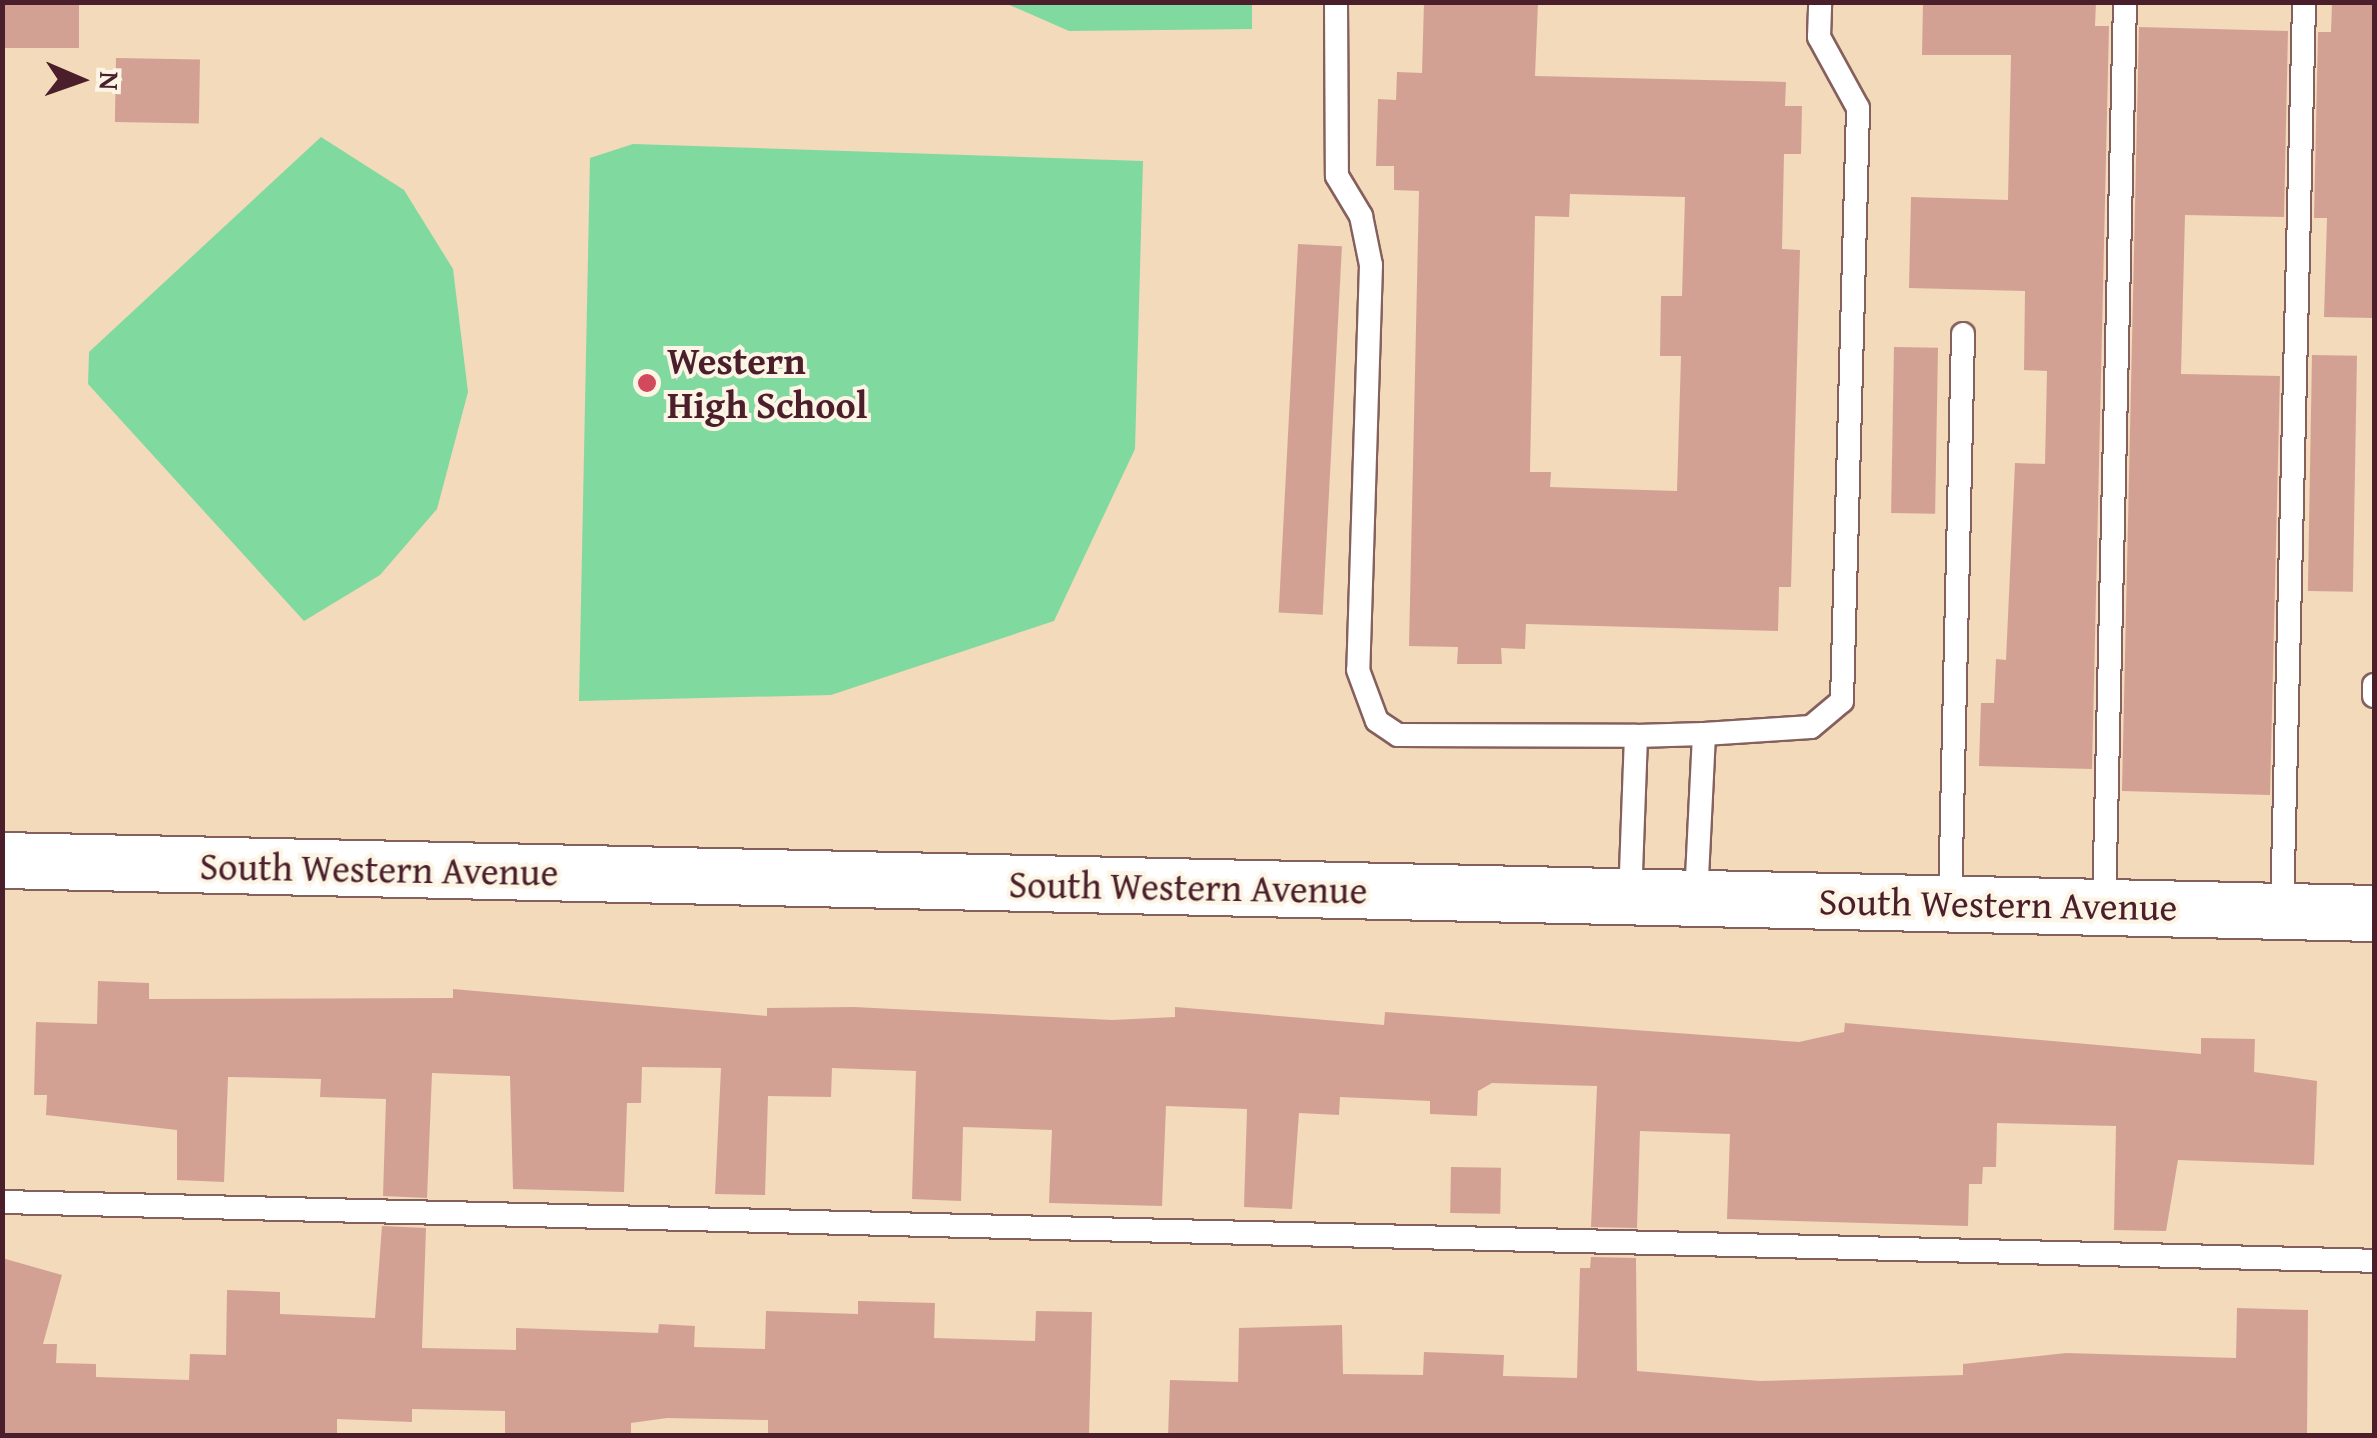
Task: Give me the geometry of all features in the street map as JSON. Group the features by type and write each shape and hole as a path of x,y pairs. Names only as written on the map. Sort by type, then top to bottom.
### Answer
{"street":[{"name":"South Western Avenue","path":"2,860 2374,913"}],"lane":[{"path":"1336,2 1337,176 1361,216 1371,265 1358,670 1377,721 1398,735 1636,736 1811,726 1842,701 1858,108 1819,37 1820,2"},
{"path":"2104,907 2126,2"},
{"path":"2282,911 2304,2"},
{"path":"1950,903 1964,334"},
{"path":"2374,685 2374,696"},
{"path":"1696,898 1704,734"},
{"path":"1630,896 1636,736"},
{"path":"2,1202 2374,1261"}],"green space":[{"path":"1005,3 1252,3 1252,29 1069,31"},
{"path":"321,137 404,190 453,269 468,392 437,509 380,575 304,621 88,384 89,352"},
{"path":"633,144 1143,161 1135,449 1054,621 831,695 579,701 590,158"}],"building":[{"path":"2,2 79,2 79,48 2,48"},
{"path":"1424,2 1538,2 1535,76 1786,82 1785,106 1802,106 1801,154 1784,154 1782,249 1800,250 1791,587 1779,587 1778,631 1526,624 1525,649 1501,648 1502,664 1457,664 1458,647 1409,646 1419,191 1394,190 1394,166 1376,166 1378,99 1396,100 1397,72 1422,73","holes":["1570,194 1685,197 1682,296 1661,296 1660,356 1681,356 1677,491 1550,487 1551,472 1530,472 1535,216 1569,217"]},
{"path":"1923,2 2096,2 2095,26 2109,26 2092,769 1979,766 1981,703 1994,703 1996,659 2006,660 2015,463 2045,464 2047,371 2024,370 2025,291 1909,288 1911,197 2008,200 2011,55 1922,55"},
{"path":"2332,2 2374,2 2374,318 2324,317 2327,218 2314,218 2318,32 2331,32"},
{"path":"2139,27 2288,31 2284,217 2185,215 2181,374 2280,376 2270,795 2122,791"},
{"path":"116,58 200,59 199,123 115,122"},
{"path":"1298,244 1342,246 1323,615 1279,612"},
{"path":"1894,347 1938,348 1935,514 1891,513"},
{"path":"2312,355 2357,356 2353,592 2308,591"},
{"path":"98,981 149,983 149,999 453,998 453,989 767,1016 767,1008 854,1007 1112,1020 1175,1017 1175,1007 1384,1025 1385,1012 1799,1042 1844,1032 1845,1023 2201,1054 2201,1038 2255,1039 2254,1072 2317,1081 2314,1165 2178,1160 2166,1231 2114,1230 2116,1126 1997,1123 1996,1167 1983,1167 1982,1184 1969,1184 1968,1226 1727,1219 1730,1134 1640,1131 1637,1228 1591,1227 1597,1086 1492,1083 1478,1091 1477,1116 1430,1114 1430,1101 1340,1097 1339,1115 1299,1113 1292,1209 1244,1207 1247,1109 1166,1106 1162,1206 1049,1203 1052,1130 963,1127 961,1201 912,1199 916,1071 832,1068 831,1097 768,1096 765,1195 715,1194 721,1068 642,1067 641,1103 627,1103 624,1192 513,1189 510,1076 432,1073 427,1198 383,1196 386,1099 320,1097 321,1079 228,1077 224,1182 177,1180 177,1130 46,1115 47,1095 34,1095 36,1022 97,1024"},
{"path":"1451,1167 1501,1168 1500,1214 1450,1213"},
{"path":"382,1226 426,1228 422,1348 516,1350 516,1328 658,1333 659,1324 695,1326 694,1347 765,1349 766,1311 858,1314 858,1301 935,1303 934,1338 1035,1341 1036,1311 1092,1312 1089,1434 768,1436 768,1420 667,1418 631,1423 631,1436 505,1436 505,1411 412,1409 412,1422 337,1419 337,1436 2,1433 2,1258 62,1275 43,1344 57,1344 56,1363 96,1364 96,1377 189,1380 190,1354 226,1355 227,1290 280,1292 280,1314 375,1318"},
{"path":"1591,1257 1636,1258 1637,1371 1760,1381 1963,1375 1963,1364 2066,1353 2236,1358 2237,1308 2308,1310 2307,1436 1168,1436 1170,1380 1238,1382 1239,1328 1342,1325 1343,1374 1423,1375 1424,1352 1504,1355 1503,1376 1577,1378 1580,1268 1590,1268"}],"place":[{"name":"Western High School","path":"647,383"}]}
